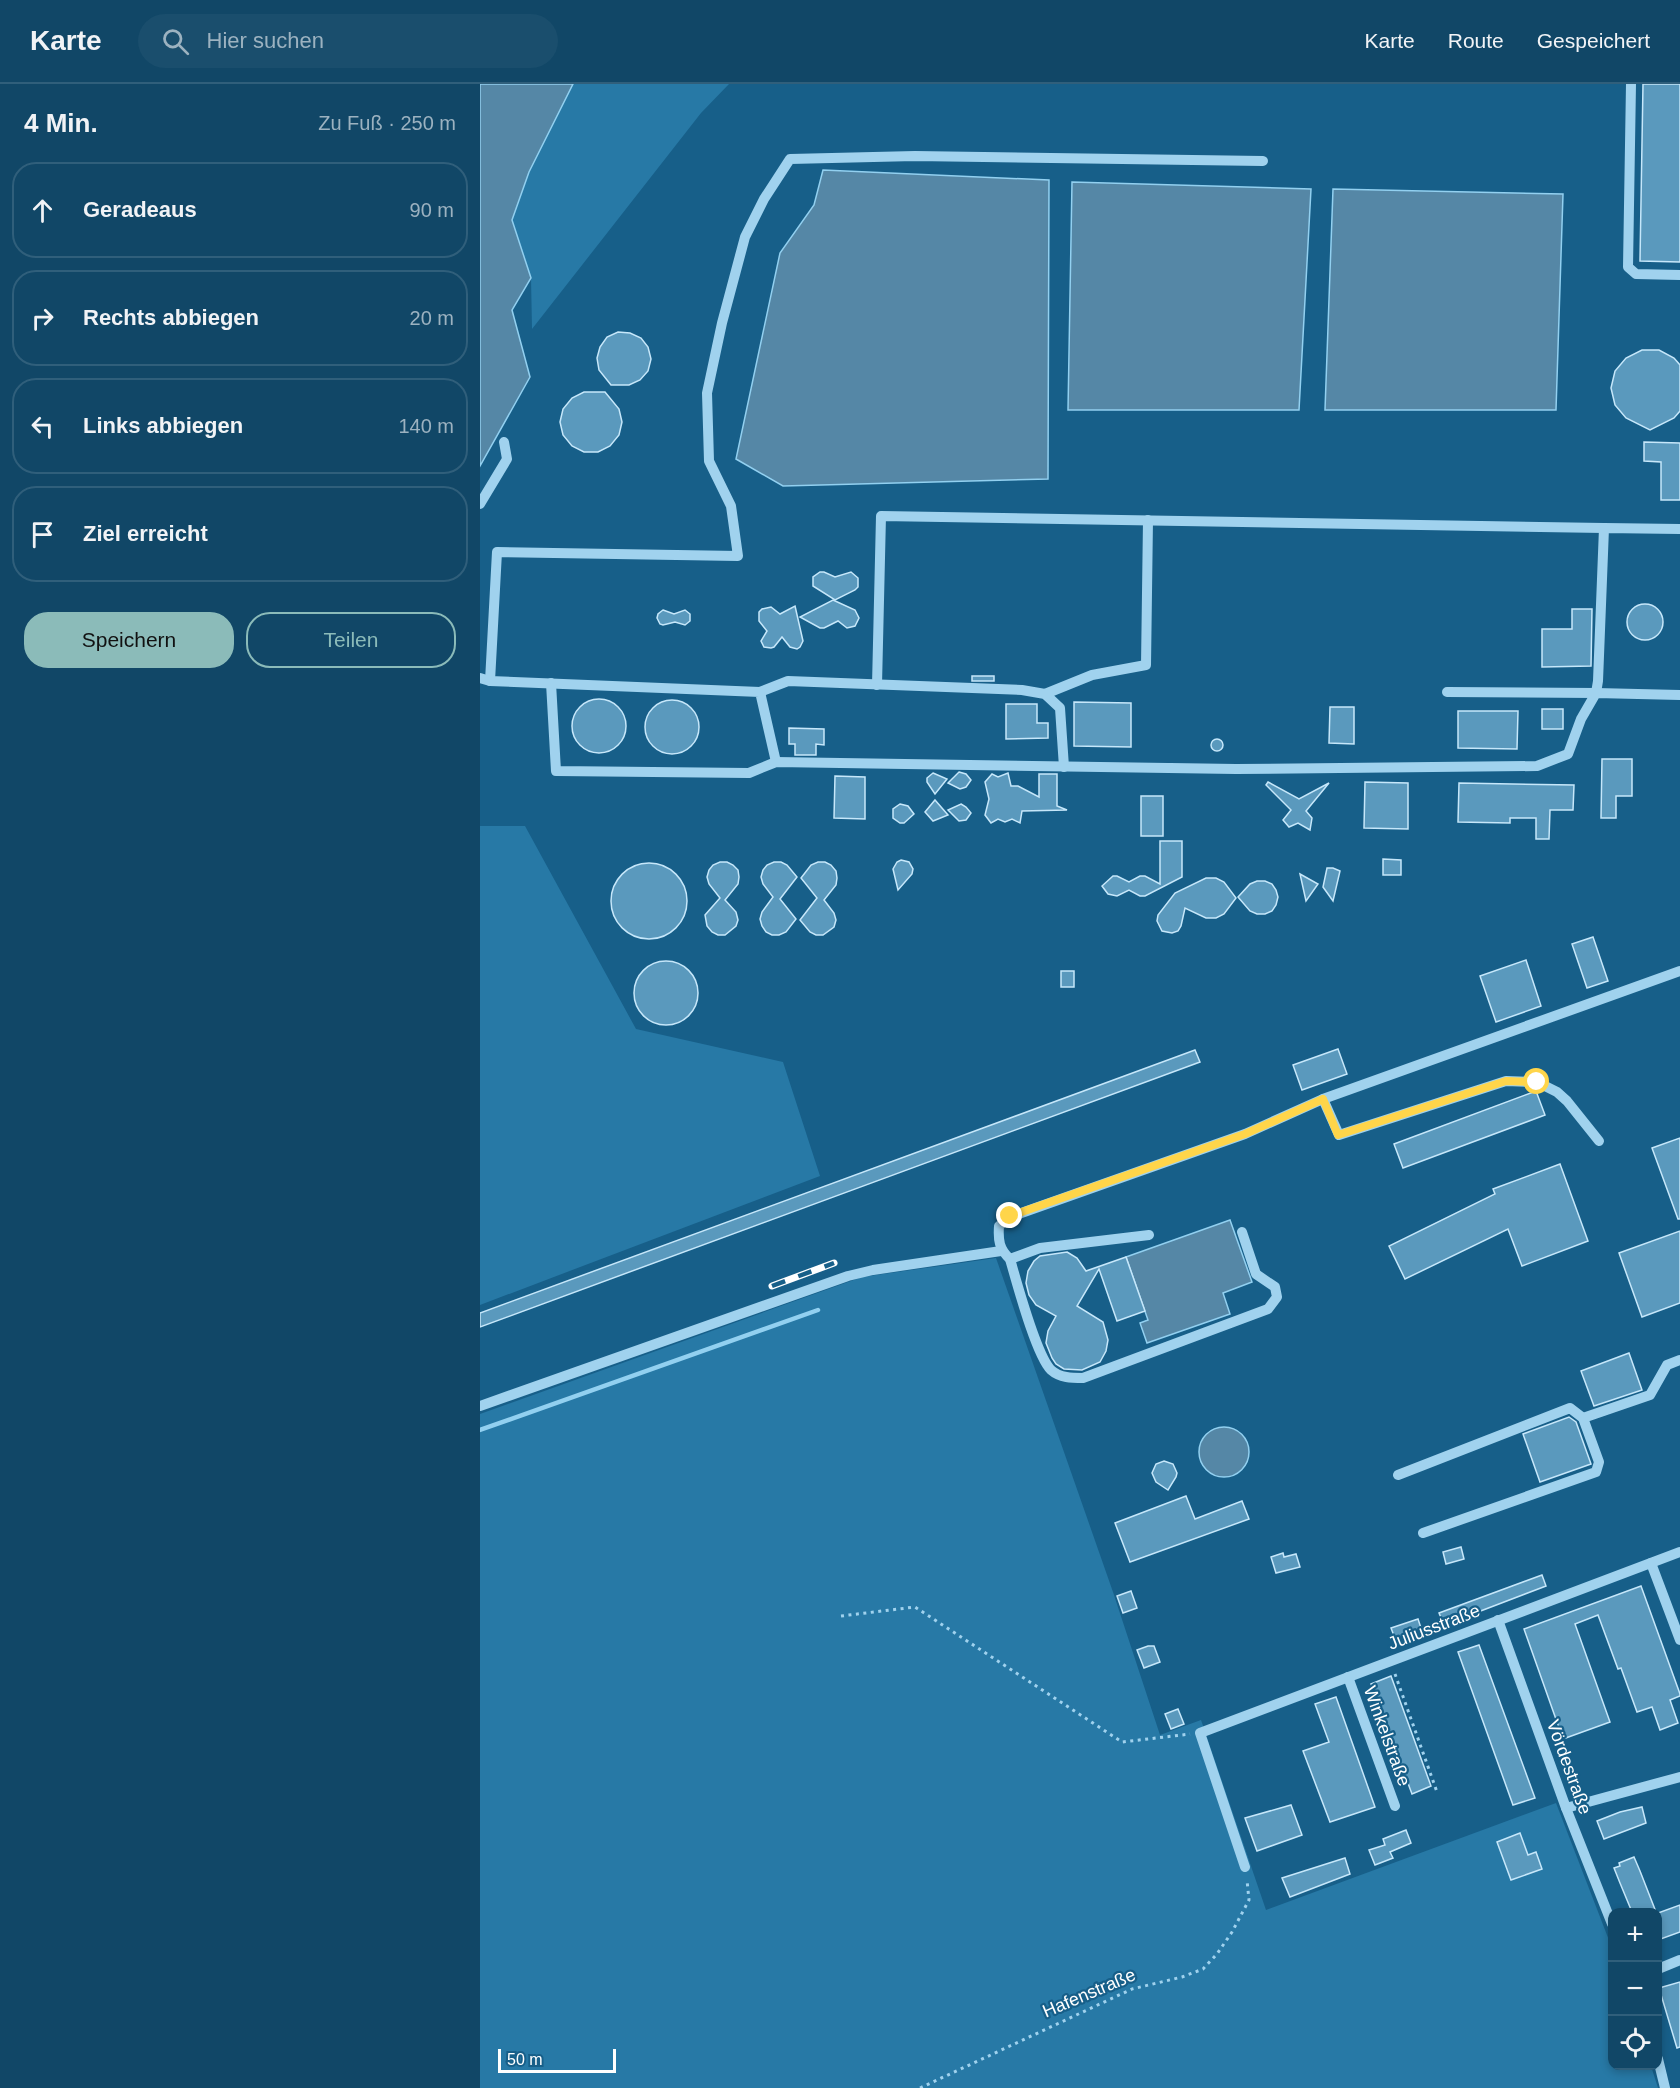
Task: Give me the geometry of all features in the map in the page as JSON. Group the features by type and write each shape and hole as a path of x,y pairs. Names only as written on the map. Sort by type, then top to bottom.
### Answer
{"street":[{"path":"1631,84 1628,267 1636,274 1680,275"},
{"path":"1148,520 1146,665 1092,675 1045,694 1022,690 788,681 760,692 485,680 497,552 738,556 731,506 709,461 707,393 722,323 745,237 764,199 790,159 915,156 1263,161"},
{"path":"480,504 507,459 504,442"},
{"path":"877,685 881,516 1680,529"},
{"path":"551,684 556,771 749,773 776,762 1236,769 1537,766 1568,754 1581,719 1596,693 1604,528"},
{"path":"760,692 776,762"},
{"path":"1447,693 1680,695"},
{"path":"1045,694 1060,708 1064,767"},
{"path":"1242,1232 1256,1274 1275,1287 1277,1297 1268,1308 1083,1378 1065,1377 1052,1370 1040,1351 998,1238 999,1226 1010,1216 1245,1134 1323,1099 1680,971"},
{"path":"1323,1099 1338,1135 1506,1081 1537,1082 1557,1092 1567,1101 1599,1141"},
{"path":"480,1406 848,1276 873,1270 1149,1235"},
{"path":"1583,1418 1650,1395 1667,1365 1680,1360"},
{"path":"1398,1475 1570,1408 1583,1418 1599,1462 1596,1472 1424,1533"},
{"name":"Juliusstraße","path":"1200,1733 1680,1552"},
{"path":"1651,1563 1680,1640"},
{"name":"Vördestraße","path":"1498,1620 1566,1808 1608,1914"},
{"name":"Winkelstraße","path":"1348,1677 1395,1806"},
{"path":"1200,1733 1245,1867"},
{"path":"1566,1808 1680,1777"},
{"path":"1662,1967 1680,1960"},
{"path":"1661,2070 1665,2088"}],"path":[{"path":"841,1616 915,1607 1122,1742 1200,1733"},
{"path":"1391,1661 1437,1792"},
{"name":"Hafenstraße","path":"920,2088 1132,1989 1182,1977 1203,1969 1232,1932 1249,1900 1245,1867"}],"shaded area":[{"path":"480,84 573,84 529,172 512,220 531,278 512,310 530,377 480,466"},
{"path":"573,84 729,84 701,113 532,329 531,278 512,220 529,172"},
{"path":"823,170 1049,180 1048,479 783,486 736,459 780,253 814,205"},
{"path":"1072,182 1311,189 1299,410 1068,410"},
{"path":"1333,189 1563,194 1556,410 1325,410"},
{"path":"480,826 525,826 636,1029 783,1062 820,1176 480,1305"},
{"path":"1230,1220 1252,1282 1223,1293 1230,1314 1147,1343 1140,1323 1148,1320 1126,1257"},
{"path":"996,1258 1113,1592 1160,1735 1201,1720 1266,1910 1556,1803 1608,1938 1608,2070 1652,2070 1658,2088 480,2088 480,1414 862,1277"},
{"path":"1224,1427 1242,1434 1249,1452 1242,1470 1224,1477 1206,1470 1199,1452 1206,1434"}],"building":[{"path":"1643,84 1680,84 1680,262 1640,261"},
{"path":"618,332 630,333 641,338 648,347 651,359 648,371 640,380 629,385 611,385 599,370 597,358 600,347 607,337"},
{"path":"1642,350 1659,350 1674,358 1680,365 1680,411 1674,418 1650,430 1626,418 1615,405 1611,388 1615,371 1626,358"},
{"path":"584,392 605,392 619,409 622,422 619,435 610,446 598,452 584,452 572,446 563,435 560,422 563,409 572,398"},
{"path":"1644,442 1680,443 1680,500 1661,500 1661,462 1644,461"},
{"path":"820,572 835,577 851,572 858,578 858,587 835,600 813,586 813,577"},
{"path":"833,600 855,610 859,618 855,626 847,628 838,621 820,628 800,617"},
{"path":"1645,604 1658,609 1663,622 1658,635 1645,640 1632,635 1627,622 1632,609"},
{"path":"795,606 803,641 800,647 797,649 790,647 782,637 774,647 764,647 761,641 767,631 759,621 759,612 771,607 780,614"},
{"path":"1572,609 1592,609 1591,666 1542,667 1542,629 1572,629"},
{"path":"663,610 674,614 685,610 690,614 690,621 685,625 675,622 660,624 657,618"},
{"path":"972,676 994,676 994,681 972,681"},
{"path":"594,699 604,699 614,703 622,711 626,726 622,741 614,749 604,753 594,753 584,749 576,741 572,731 572,721 576,711 584,703"},
{"path":"667,700 677,700 687,704 695,712 699,727 695,742 687,750 677,754 667,754 657,750 649,742 645,732 645,722 649,712 657,704"},
{"path":"1074,702 1131,703 1131,747 1074,746"},
{"path":"1006,704 1037,704 1037,723 1048,723 1048,738 1006,739"},
{"path":"1330,707 1354,707 1354,744 1329,743"},
{"path":"1542,709 1563,709 1563,729 1542,729"},
{"path":"1458,711 1518,711 1517,749 1458,748"},
{"path":"789,728 824,729 824,745 816,744 816,755 795,755 795,744 789,744"},
{"path":"1219,739 1222,740 1222,750 1215,751 1212,750 1211,743 1212,740"},
{"path":"1602,759 1632,759 1632,796 1616,796 1616,818 1601,818"},
{"path":"959,772 966,774 971,780 966,787 960,789 948,783"},
{"path":"933,773 947,779 935,794 927,782 927,778"},
{"path":"1008,773 1011,786 1018,786 1039,797 1039,774 1057,774 1057,806 1067,810 1022,811 1020,823 1012,819 1005,822 998,819 991,823 985,815 989,799 985,782 992,774 998,777"},
{"path":"835,776 865,777 865,819 834,818"},
{"path":"1268,782 1299,799 1329,783 1306,811 1312,818 1310,830 1298,823 1289,827 1283,820 1291,810 1266,785"},
{"path":"1365,782 1408,783 1408,829 1364,828"},
{"path":"1459,783 1574,785 1573,810 1550,810 1549,839 1536,839 1536,818 1510,818 1510,823 1458,822"},
{"path":"1141,796 1163,796 1163,836 1141,836"},
{"path":"935,800 948,815 933,821 925,812"},
{"path":"900,804 908,806 914,814 904,823 893,818 893,809"},
{"path":"961,804 971,813 966,820 959,821 948,810"},
{"path":"1160,841 1182,841 1182,877 1145,896 1129,890 1117,896 1108,894 1102,886 1113,876 1129,882 1145,876 1160,884"},
{"path":"1383,859 1401,860 1401,875 1383,875"},
{"path":"901,860 909,862 913,869 912,874 898,890 893,869"},
{"path":"720,862 733,865 738,870 739,877 738,884 725,900 736,912 738,920 736,926 725,935 712,932 707,926 705,915 720,898 709,884 707,877 713,865"},
{"path":"774,862 787,865 797,877 780,899 796,919 786,932 779,935 766,932 760,919 762,912 773,897 763,884 761,877 767,865"},
{"path":"818,862 831,865 836,871 837,878 836,885 824,900 834,913 836,920 834,927 823,935 810,932 800,920 817,898 801,878 811,865"},
{"path":"649,863 663,866 676,874 684,887 687,901 684,915 676,928 663,936 649,939 635,936 622,928 614,915 611,901 614,887 622,874 635,866"},
{"path":"1327,868 1340,871 1333,901 1323,887"},
{"path":"1300,874 1318,884 1306,901"},
{"path":"1206,878 1216,878 1224,882 1236,898 1224,914 1216,918 1206,918 1185,908 1178,931 1172,933 1162,931 1157,921 1158,915 1175,893"},
{"path":"1257,881 1272,884 1278,897 1272,911 1265,914 1250,911 1238,897 1250,884"},
{"path":"1593,937 1608,981 1587,988 1572,944"},
{"path":"1526,960 1541,1006 1496,1022 1480,976"},
{"path":"666,961 684,967 692,975 698,993 692,1011 684,1019 666,1025 648,1019 640,1011 634,993 640,975 648,967"},
{"path":"1061,971 1074,971 1074,987 1061,987"},
{"path":"1338,1049 1347,1074 1302,1090 1293,1065"},
{"path":"1195,1050 1200,1062 480,1327 480,1313"},
{"path":"1536,1091 1545,1115 1403,1168 1394,1144"},
{"path":"1680,1138 1680,1219 1678,1219 1652,1148"},
{"path":"1560,1164 1588,1241 1522,1266 1508,1229 1405,1279 1389,1246 1495,1194 1493,1189"},
{"path":"1680,1231 1680,1303 1642,1317 1619,1253"},
{"path":"1067,1252 1077,1258 1086,1271 1126,1257 1145,1311 1117,1321 1099,1269 1077,1306 1103,1322 1108,1340 1106,1351 1100,1362 1082,1370 1064,1369 1052,1358 1046,1343 1048,1331 1056,1316 1036,1305 1029,1295 1026,1283 1028,1271 1040,1256"},
{"path":"1629,1353 1642,1390 1594,1406 1581,1371"},
{"path":"1569,1417 1576,1422 1591,1464 1540,1482 1523,1434"},
{"path":"1164,1461 1173,1464 1177,1473 1168,1490 1156,1482 1152,1473 1156,1464"},
{"path":"1186,1496 1195,1519 1242,1501 1249,1519 1130,1562 1115,1523"},
{"path":"1461,1547 1464,1559 1446,1564 1443,1552"},
{"path":"1283,1553 1284,1557 1296,1554 1300,1567 1276,1573 1271,1557"},
{"path":"1542,1575 1546,1586 1444,1625 1439,1613"},
{"path":"1641,1586 1680,1694 1670,1700 1678,1723 1660,1730 1652,1707 1637,1712 1598,1615 1575,1624 1610,1722 1563,1739 1524,1629"},
{"path":"1131,1591 1137,1608 1123,1613 1117,1596"},
{"path":"1418,1619 1422,1631 1396,1641 1391,1628"},
{"path":"1479,1645 1535,1798 1513,1805 1458,1652"},
{"path":"1154,1646 1160,1662 1144,1668 1137,1650"},
{"path":"1391,1676 1431,1786 1412,1794 1371,1684"},
{"path":"1336,1697 1375,1807 1330,1822 1303,1751 1329,1742 1315,1704"},
{"path":"1178,1709 1184,1724 1171,1729 1165,1714"},
{"path":"1291,1805 1302,1835 1257,1851 1245,1818"},
{"path":"1642,1807 1646,1823 1604,1839 1597,1821"},
{"path":"1406,1830 1411,1843 1390,1852 1393,1858 1375,1865 1369,1850 1385,1845 1383,1839"},
{"path":"1520,1833 1528,1855 1536,1852 1542,1869 1511,1880 1497,1842"},
{"path":"1634,1857 1654,1908 1630,1908 1614,1868 1620,1866 1619,1863"},
{"path":"1345,1858 1350,1874 1290,1897 1282,1878"},
{"path":"1680,1905 1680,1932 1662,1939 1662,1912"},
{"path":"1680,1982 1680,2047 1677,2048 1662,1998 1662,1987"}],"waterway":[{"path":"480,1430 818,1310"}],"railway":[{"path":"772,1286 834,1263"}],"route":[{"path":"1010,1216 1245,1134 1323,1099 1338,1135 1506,1081 1537,1082"}]}
